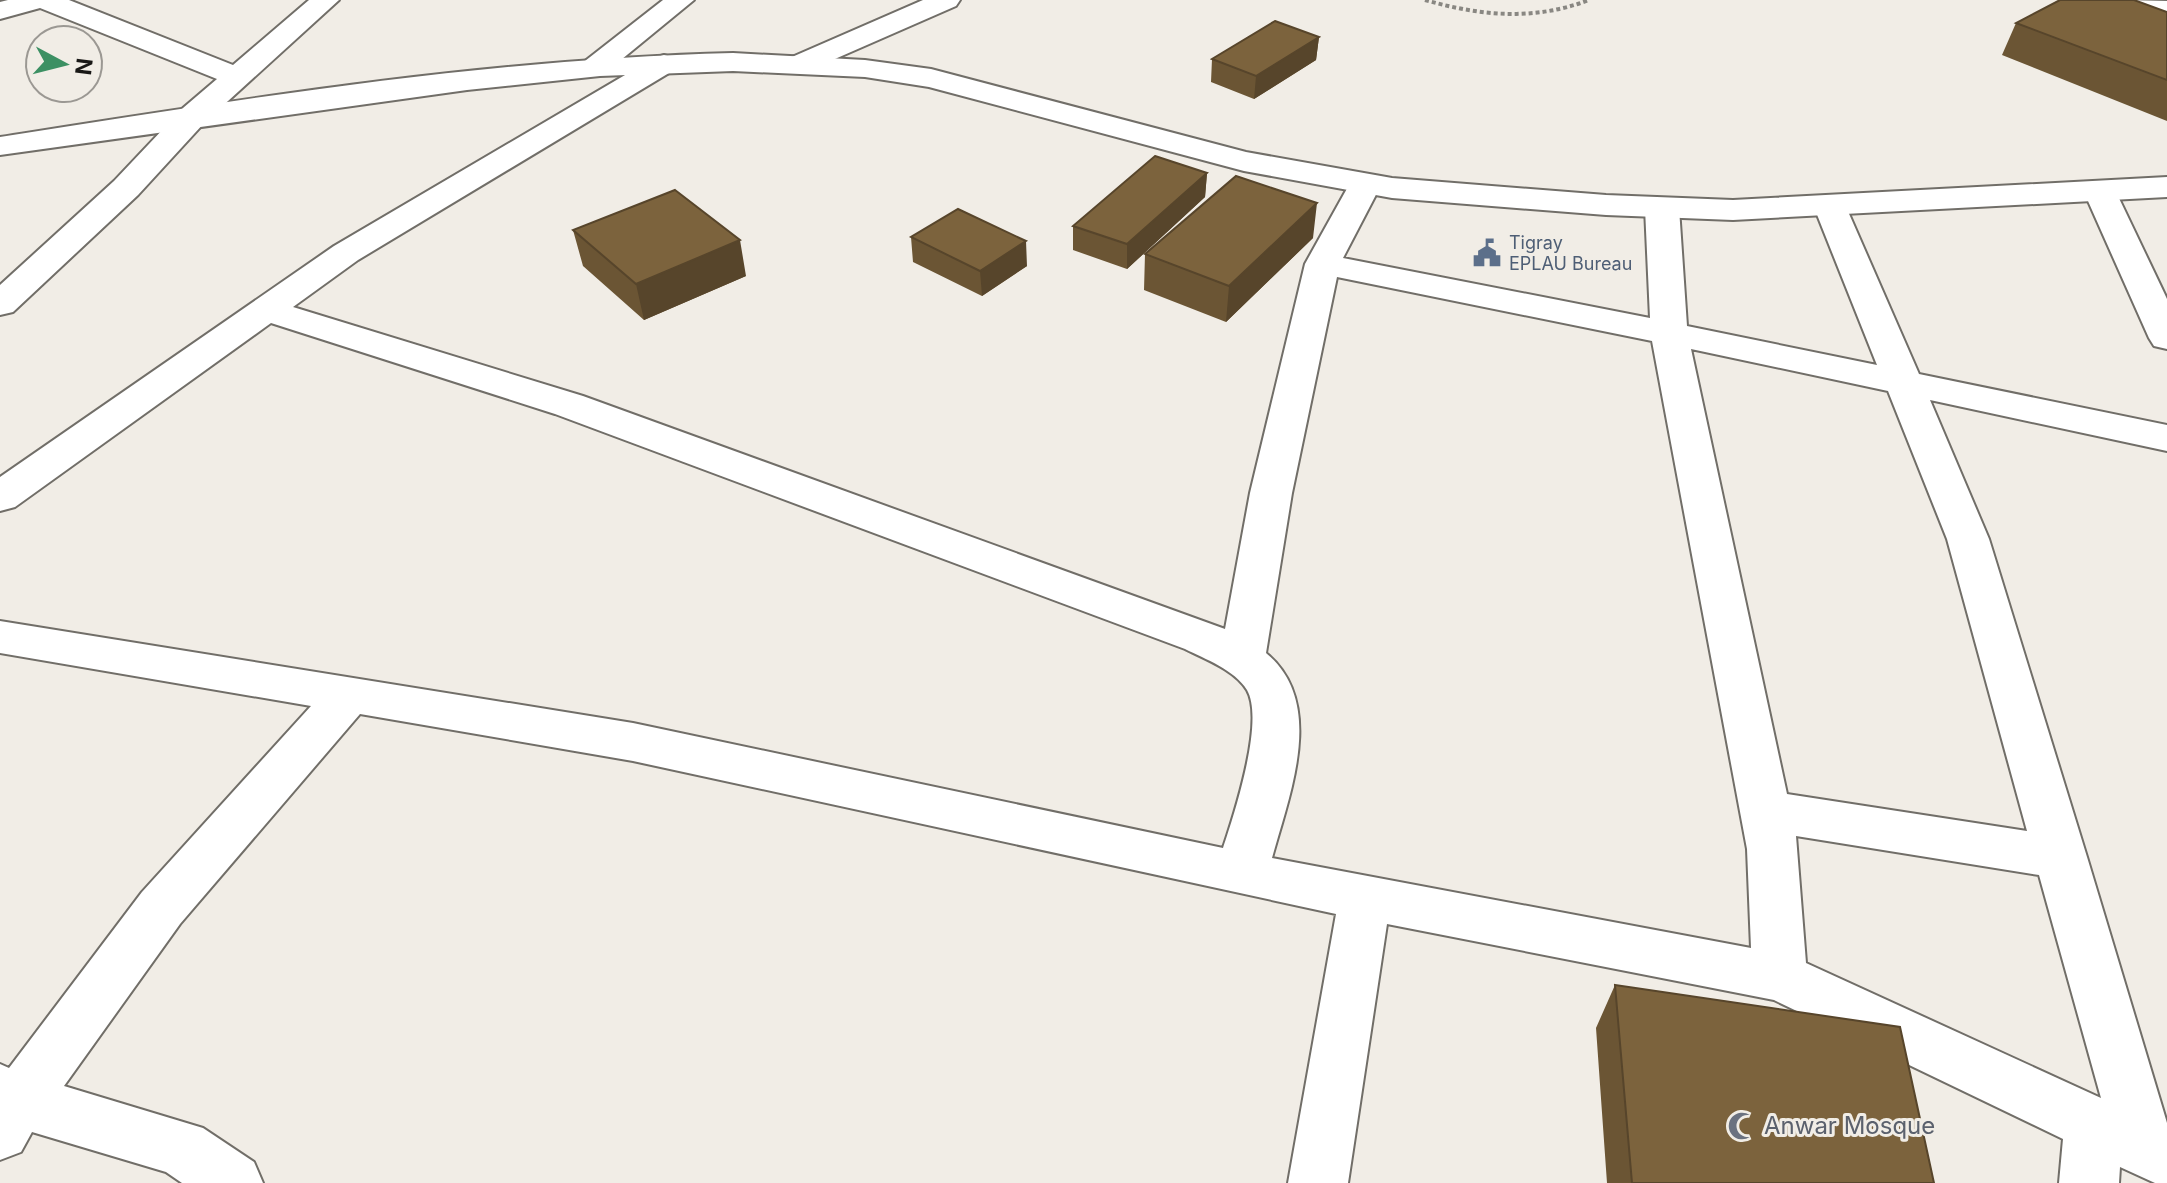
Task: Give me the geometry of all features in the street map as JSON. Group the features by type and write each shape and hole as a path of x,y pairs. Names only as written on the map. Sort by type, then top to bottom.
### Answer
{"street":[{"path":"0,11 41,0 235,76"},
{"path":"0,304 126,188 235,76 325,0"},
{"path":"595,67 680,0"},
{"path":"802,63 946,0"},
{"path":"2140,0 2167,10"},
{"path":"0,146 194,115 535,72 664,64 802,63 885,70 931,78 1244,161 1365,185 1662,208 1733,210 2167,187"},
{"path":"0,497 346,253 664,64"},
{"path":"1242,659 1268,507 1322,264 1365,185"},
{"path":"2100,192 2167,338"},
{"path":"1831,207 1968,539 2061,857 2156,1154"},
{"path":"1662,208 1669,333 1773,849 1779,977"},
{"path":"1322,264 1669,333 2167,438"},
{"path":"266,310 569,405 1201,637 1251,664 1272,692 1276,739 1242,874"},
{"path":"0,637 633,742 1242,874 1779,977 1832,999 2156,1154"},
{"path":"233,1183 182,1148 6,1108 161,908 350,694"},
{"path":"1766,811 2061,857"},
{"path":"1318,1183 1365,899"},
{"path":"2089,1183 2094,1124"}],"path":[{"path":"1425,0 1464,10 1513,15 1557,11 1589,0"}],"building":[{"path":"2060,0 2134,0 2167,12 2167,80 2016,23"},
{"path":"1275,21 1319,37 1256,76 1212,59"},
{"path":"1155,156 1207,173 1127,244 1073,226"},
{"path":"1236,176 1317,203 1229,286 1145,254"},
{"path":"675,190 740,240 636,284 573,230"},
{"path":"958,209 1026,241 980,271 911,237"},
{"name":"Anwar Mosque","path":"1615,985 1900,1027 1934,1183 1632,1183"}],"place":[{"name":"Tigray EPLAU Bureau","path":"1487,253"},
{"name":"Anwar Mosque","path":"1742,1126"}]}
